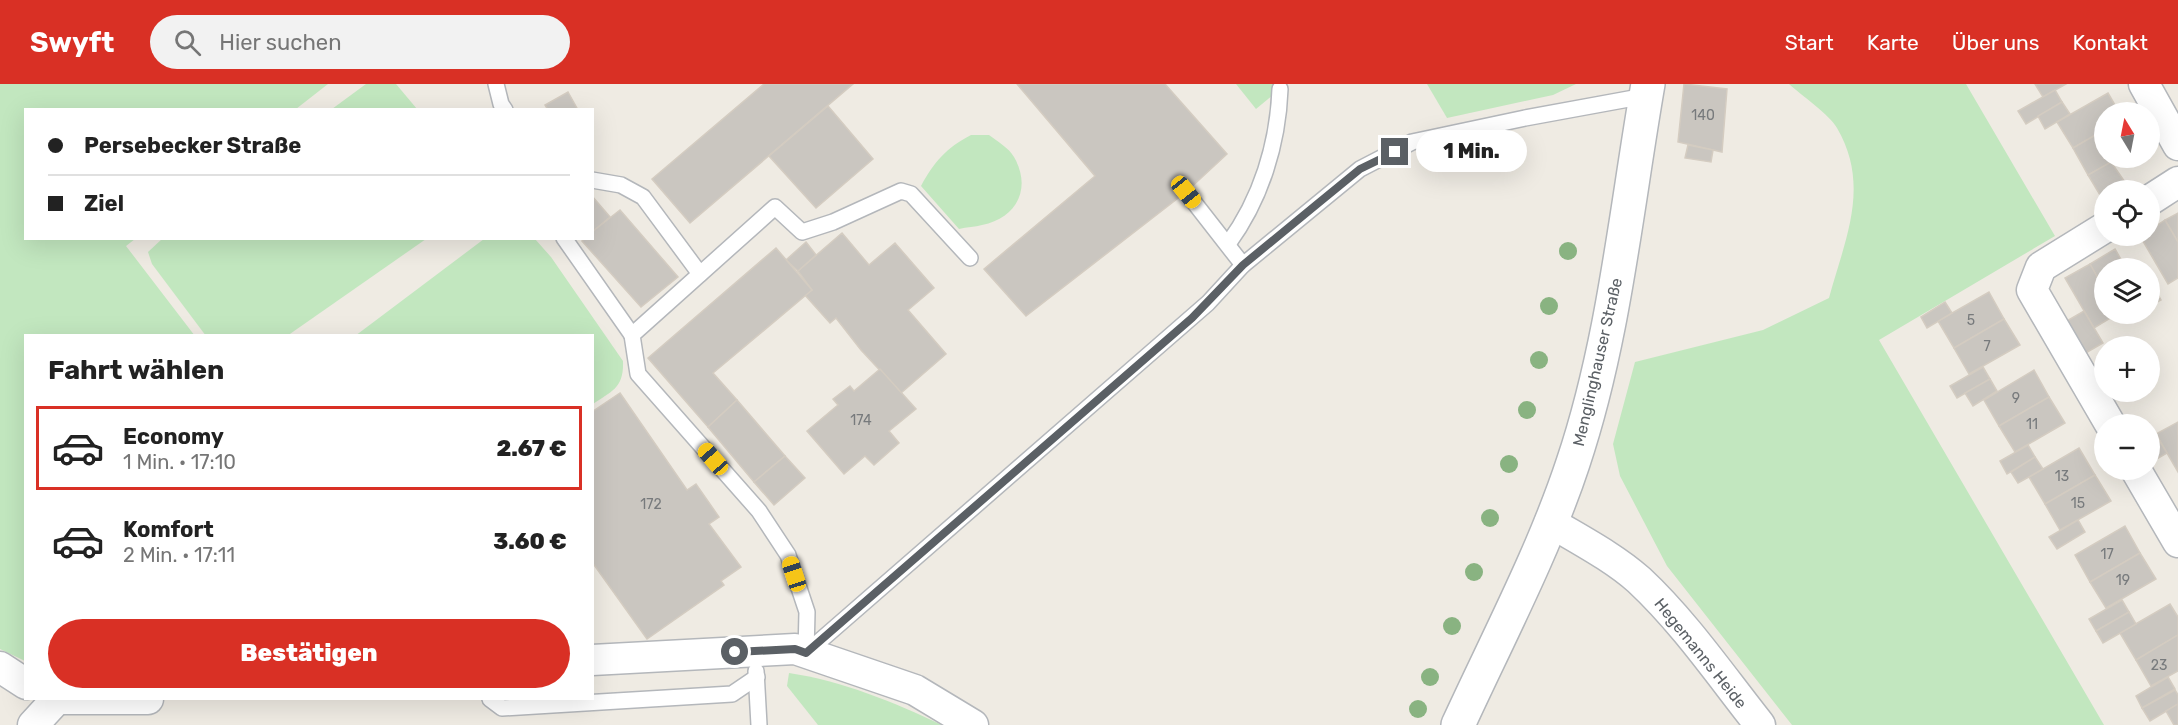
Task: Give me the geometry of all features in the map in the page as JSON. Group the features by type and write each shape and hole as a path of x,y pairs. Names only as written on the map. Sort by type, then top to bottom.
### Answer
{"street":[{"path":"2144,84 2178,145"},
{"name":"Menglinghauser Straße","path":"1458,725 1551,522 1573,463 1593,393 1617,272 1646,90"},
{"path":"2160,194 2178,183"},
{"path":"2094,234 2041,267 2032,290 2104,414"},
{"path":"2142,480 2177,537"},
{"name":"Hegemanns Heide","path":"1551,522 1598,550 1637,579 1671,613 1760,725"},
{"path":"594,660 756,664 795,649 915,690 973,725"},
{"path":"0,667 24,683"},
{"path":"33,725 54,700"}],"lane":[{"path":"496,84 503,108"},
{"path":"1228,244 1245,221 1266,171 1279,120 1280,89"},
{"path":"806,653 1208,303 1243,265 1360,169 1412,142 1646,90"},
{"path":"594,180 621,185 643,197 700,274"},
{"path":"632,334 775,207 802,232 833,222 901,191 911,194 970,258"},
{"path":"1186,192 1243,265"},
{"path":"565,240 632,334 638,374 759,511 788,555 807,612 806,653"},
{"path":"491,700 502,708 732,694 756,664"},
{"path":"756,664 759,725"}],"green space":[{"path":"0,84 328,84 297,108 24,108 24,240 134,240 126,246 193,334 24,334 24,661 0,649"},
{"path":"366,84 396,84 416,108 333,108"},
{"path":"1236,84 1286,84 1256,109"},
{"path":"1427,84 1576,84 1553,95 1447,118"},
{"path":"1789,84 1966,84 2055,236 1879,340 2104,725 1792,725 1667,566 1620,476 1613,444 1635,362 1763,330 1829,298 1852,213 1854,192 1852,171 1847,150 1837,128 1822,111"},
{"path":"971,135 989,135 1009,151 1019,169 1022,180 1021,190 1018,200 1004,216 982,225 959,229 921,186 942,156 954,145"},
{"path":"161,240 425,240 290,334 204,334 152,264 148,252"},
{"path":"483,240 536,240 551,257 623,361 623,370 616,388 594,403 594,334 358,334"},
{"path":"789,673 829,681 867,693 942,725 818,725 787,686"}],"building":[{"path":"764,84 853,84 690,223 652,179"},
{"path":"1017,84 1165,84 1227,154 1186,192 1026,316 984,269 1095,176"},
{"path":"1684,84 1727,89 1722,152 1678,142"},
{"path":"2035,84 2066,84 2043,97"},
{"path":"2055,90 2062,102 2026,124 2018,111"},
{"path":"568,92 577,108 547,108 545,105"},
{"path":"2108,93 2113,102 2094,102 2094,136 2073,148 2057,122"},
{"path":"2062,102 2070,114 2045,129 2038,116"},
{"path":"828,106 873,159 816,208 769,156"},
{"path":"2094,136 2094,168 2101,168 2088,175 2073,148"},
{"path":"1688,145 1713,150 1711,162 1685,158"},
{"path":"2100,168 2115,168 2124,180 2094,180 2094,185 2088,175"},
{"path":"594,198 610,217 594,230"},
{"path":"620,210 678,277 641,307 582,241 594,240 594,230"},
{"path":"2178,213 2178,242 2165,220"},
{"path":"2165,220 2178,242 2178,278 2168,284 2160,270 2160,258 2153,258 2146,246 2160,246 2160,223"},
{"path":"842,233 869,265 895,243 934,288 908,310 946,354 901,393 861,350 836,318 830,323 805,295 812,290 798,271"},
{"path":"806,242 816,255 798,271 786,260"},
{"path":"776,248 812,290 713,373 737,400 708,427 648,358"},
{"path":"2115,249 2120,258 2100,258"},
{"path":"2090,264 2094,271 2094,324 2101,324 2094,328 2065,278"},
{"path":"1989,292 2004,319 1954,348 1938,321"},
{"path":"1945,302 1952,313 1927,328 1921,317"},
{"path":"2084,311 2099,336 2094,336 2094,348 2084,354 2065,322"},
{"path":"2004,319 2020,345 1969,374 1954,348"},
{"path":"1983,367 1990,379 1957,398 1950,386"},
{"path":"880,369 916,409 889,431 899,443 874,465 865,456 844,474 807,431 838,405 833,399 850,386 854,391"},
{"path":"2034,370 2049,397 1999,426 1984,400"},
{"path":"1990,379 1997,391 1973,406 1965,393"},
{"path":"620,393 687,490 696,484 719,517 709,524 741,567 721,581 724,585 647,639 594,565 594,411"},
{"path":"2049,397 2065,423 2015,452 1999,426"},
{"path":"737,400 785,456 754,482 708,427"},
{"path":"2178,422 2178,472 2160,441 2160,432"},
{"path":"2160,441 2167,453 2160,457"},
{"path":"2028,445 2035,457 2007,474 2000,461"},
{"path":"2079,448 2094,473 2094,476 2045,504 2029,477"},
{"path":"785,456 805,478 774,505 754,482"},
{"path":"2035,457 2043,469 2018,483 2011,472"},
{"path":"2094,476 2094,480 2098,480 2111,501 2060,530 2045,504"},
{"path":"2078,520 2085,532 2057,549 2049,537"},
{"path":"2125,526 2140,553 2090,582 2075,555"},
{"path":"2140,553 2156,579 2106,608 2090,582"},
{"path":"2122,600 2129,612 2096,631 2089,619"},
{"path":"2170,604 2178,617 2178,635 2136,660 2120,633"},
{"path":"2129,612 2136,624 2103,643 2096,631"},
{"path":"2178,635 2178,671 2151,686 2136,660"},
{"path":"2168,677 2175,689 2142,708 2136,696"},
{"path":"2175,690 2178,695 2178,704 2150,721 2142,708"},
{"path":"2178,704 2178,725 2174,725 2166,711"}],"route":[{"path":"735,652 795,649 806,653 1192,318 1243,265 1360,169 1395,152"}]}
